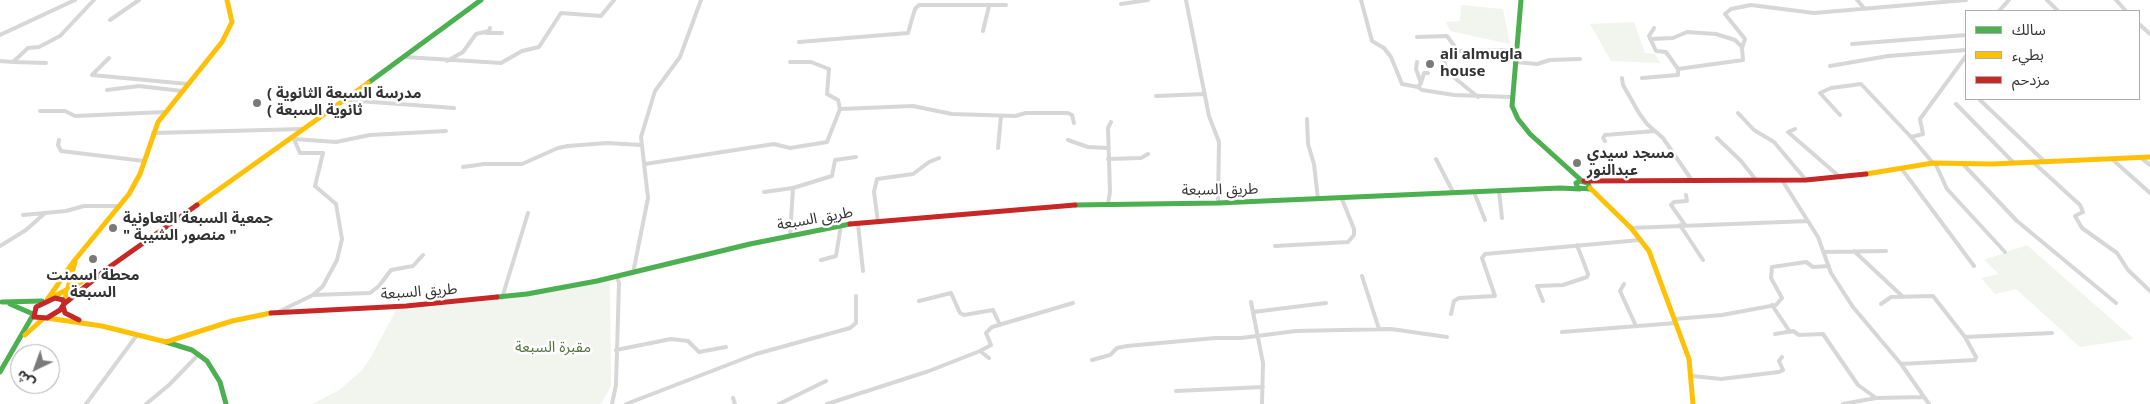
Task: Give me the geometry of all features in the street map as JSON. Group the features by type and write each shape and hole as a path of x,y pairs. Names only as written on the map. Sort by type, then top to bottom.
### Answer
{"street":[{"path":"0,35 75,0"},
{"path":"13,62 28,48 41,46 64,32 94,0"},
{"path":"110,20 139,0"},
{"path":"47,300 78,255 120,206 135,185 153,133 165,112 229,30 231,12 227,0"},
{"path":"21,339 46,318 56,313 108,268 293,138 482,0"},
{"path":"405,57 447,61 506,62 522,51 539,47 561,13 601,16 614,0"},
{"path":"633,273 648,198 641,145 656,91 680,57 702,0"},
{"path":"1121,4 1148,0"},
{"path":"1186,0 1212,128 1219,142 1218,203"},
{"path":"1361,0 1362,10 1372,41 1383,47 1391,57 1402,84 1444,94 1511,97"},
{"path":"1521,0 1511,97 1512,106 1521,123 1579,182 1590,187 1600,200 1642,240 1653,261 1689,359 1694,404"},
{"path":"1857,0 1864,8"},
{"path":"1678,69 1742,60 1744,58 1742,47 1745,39 1725,14 1731,9 1751,6 1814,13 1966,0"},
{"path":"2000,10 2009,0"},
{"path":"2047,0 2057,10"},
{"path":"2116,0 2125,10"},
{"path":"799,42 908,33 912,25 915,9 920,5 969,2 989,6 1006,5"},
{"path":"983,31 989,6"},
{"path":"2140,25 2150,34"},
{"path":"484,33 489,31 490,28"},
{"path":"1642,78 1678,75 1678,69 1666,52 1656,51 1649,35 1654,28"},
{"path":"1650,39 1673,38 1687,32 1716,34 1735,40 1742,47"},
{"path":"447,61 463,52 476,34 502,34"},
{"path":"1852,44 1965,35"},
{"path":"1417,37 1448,36 1458,51"},
{"path":"1478,96 1465,88 1451,75 1445,65 1444,56 1458,51 1516,50"},
{"path":"1830,66 1888,56 1965,50"},
{"path":"1911,137 1923,134 1920,119 1965,57"},
{"path":"110,58 92,75 188,84"},
{"path":"1515,62 1537,64 1550,60 1580,59"},
{"path":"0,62 46,63"},
{"path":"645,164 774,144 790,148 827,142 833,131 840,109 838,100 826,94 829,69 811,62 790,62"},
{"path":"1417,62 1416,67 1421,83"},
{"path":"1418,88 1423,82 1424,73 1428,73"},
{"path":"1622,78 1633,103 1647,124 1663,138 1691,179"},
{"path":"1840,115 1820,93 1832,88 1861,84 1934,163 1947,189 2005,252"},
{"path":"107,90 139,86 182,91"},
{"path":"1156,96 1205,94"},
{"path":"345,100 454,108"},
{"path":"1980,100 2044,161"},
{"path":"1956,104 2013,162"},
{"path":"840,109 912,106 946,114 1001,116 1068,113 1073,116 1074,123"},
{"path":"40,111 65,111 75,116 165,112"},
{"path":"1738,113 1754,130 1774,142 1806,180"},
{"path":"998,148 1001,116"},
{"path":"1307,119 1308,144 1314,164 1318,199"},
{"path":"1108,204 1110,192 1108,148 1111,122"},
{"path":"153,133 304,129"},
{"path":"1795,129 1788,132 1841,178"},
{"path":"293,138 336,142 370,135 446,131"},
{"path":"1605,140 1603,138 1605,135 1655,131"},
{"path":"293,138 300,153 323,153 315,186 336,204 342,239 332,272 323,286 313,296"},
{"path":"1717,138 1742,161 1756,180"},
{"path":"59,140 58,145 61,151 144,161"},
{"path":"1068,140 1088,147 1108,148"},
{"path":"463,167 484,164 522,164 558,148 568,146 607,143 641,145"},
{"path":"1108,159 1141,158 1148,154"},
{"path":"764,192 793,188 810,181 832,176 835,160 856,156"},
{"path":"878,222 874,192 877,179 913,174 929,162 940,158"},
{"path":"2141,158 2150,165"},
{"path":"1560,188 1579,182 1841,178 1934,163 2150,158"},
{"path":"1436,159 1453,192"},
{"path":"2112,159 2150,193"},
{"path":"2033,162 2080,205 2082,212 2075,216 2076,221 2117,253 2128,270 2150,291"},
{"path":"1962,163 2018,221 2116,304"},
{"path":"1901,168 1974,266"},
{"path":"1782,180 1808,221 1829,266 1852,307 1901,364 1929,404"},
{"path":"1579,182 1581,189 1600,200"},
{"path":"1560,188 1581,189 1602,182"},
{"path":"790,236 793,188"},
{"name":"طريق السبعة","path":"166,342 232,321 273,313 406,306 502,298 617,277 790,236 858,224 1108,204 1342,199 1560,188"},
{"path":"1499,191 1502,218"},
{"path":"1474,192 1485,220"},
{"path":"1686,195 1687,201 1674,202 1671,205 1703,260"},
{"path":"1275,246 1348,242 1354,236 1354,229 1342,199"},
{"path":"23,214 69,211 84,206 120,206"},
{"path":"502,298 528,213"},
{"path":"0,246 26,230 44,214"},
{"path":"1631,228 1808,221"},
{"path":"858,224 863,271"},
{"path":"821,260 836,256 841,226"},
{"path":"1451,314 1454,302 1459,298 1495,296 1482,258 1483,255 1642,240"},
{"path":"1543,301 1537,286 1563,285 1587,277 1588,274 1577,245"},
{"path":"1854,251 1902,296"},
{"path":"1823,252 1886,251"},
{"path":"64,305 78,255"},
{"path":"273,313 313,296 370,293 379,286 391,270 413,266 423,255"},
{"path":"1562,332 1636,326 1722,315 1772,306 1782,300 1771,278 1772,267 1806,262 1813,267 1829,266"},
{"path":"1,369 21,339 36,307 108,268"},
{"path":"1362,276 1379,329"},
{"path":"612,404 616,385 619,283 617,277"},
{"path":"1624,284 1620,291 1636,326"},
{"path":"919,301 951,293 960,313 964,316 994,310 1000,325"},
{"path":"626,404 741,359 850,328 856,323 856,296"},
{"path":"1881,304 1891,297 1933,296 1965,337 1974,352 1975,360 1901,364"},
{"path":"1,302 60,298 68,315 86,323"},
{"path":"1,302 26,309 36,318 86,323 166,342 199,354 218,375 226,404"},
{"path":"1251,302 1259,336 1264,371 1262,404"},
{"path":"827,404 930,371 980,351 991,346 987,330 1073,303"},
{"path":"1253,312 1326,303"},
{"path":"1772,306 1790,332"},
{"path":"1092,360 1110,355 1117,348 1127,346 1303,331 1379,329 1447,337"},
{"path":"1775,334 1794,331 1799,335 1820,333 1825,335 1858,385 1876,398"},
{"path":"1965,337 2004,337 2052,333"},
{"path":"86,404 124,350 137,335"},
{"path":"616,350 672,339 688,341 699,352 726,347"},
{"path":"980,351 989,358"},
{"path":"146,404 169,385 199,354"},
{"path":"1692,376 1721,378 1779,372 1783,370 1779,361 1782,357"},
{"path":"778,404 826,381"},
{"path":"1176,391 1263,388"},
{"path":"1843,404 1876,398 1903,399 1924,397"},
{"path":"733,398 735,404"}],"green space":[{"path":"1461,5 1503,9 1510,44 1450,31 1446,22 1460,21"},
{"path":"1634,22 1645,53 1655,54 1660,63 1611,61 1590,24"},
{"path":"2027,245 2134,339 2080,347 2016,289 1995,294 1981,278 1999,274 1984,260"},
{"name":"مقبرة السبعة","path":"610,280 611,386 601,404 312,404 338,391 361,371 370,359 396,310 505,299"}],"traffic: fast":[{"path":"368,83 481,0"},
{"path":"1521,0 1512,106 1518,119 1530,134 1582,181"},
{"path":"1580,181 1588,183 1590,189 1578,188 1576,183 1580,181"},
{"path":"1075,205 1218,203 1560,188 1580,189"},
{"path":"497,297 527,294 597,281 750,244 850,224"},
{"path":"2,302 42,301"},
{"path":"10,304 33,314"},
{"path":"0,372 33,315"},
{"path":"166,342 192,350 207,361 220,382 226,404"}],"traffic: slow":[{"path":"47,300 74,261 129,194 140,174 158,122 222,42 232,22 227,0"},
{"path":"197,205 368,83"},
{"path":"1866,174 1933,163 1992,164 2150,157"},
{"path":"1590,188 1631,228 1649,251 1689,359 1693,404"},
{"path":"64,302 75,262"},
{"path":"53,297 96,274"},
{"path":"47,318 102,326 166,342 232,321 271,313"},
{"path":"25,335 44,318"}],"traffic: jam":[{"path":"1584,181 1806,180 1866,174"},
{"path":"64,304 108,268 197,205"},
{"path":"850,224 1075,205"},
{"path":"271,313 406,306 497,297"},
{"path":"55,298 63,300 64,304 60,310 47,318 34,317 36,307 55,298"},
{"path":"63,306 65,313 79,320"}],"place":[{"name":"ali almugla house","path":"1430,64"},
{"name":"( مدرسة السبعة الثانوية ( ثانوية السبعة","path":"257,103"},
{"name":"مسجد سيدي عبدالنور","path":"1577,163"},
{"name":"جمعية السبعة التعاونية \" منصور الشيبة \"","path":"113,228"},
{"name":"محطة اسمنت السبعة","path":"93,259"}]}
